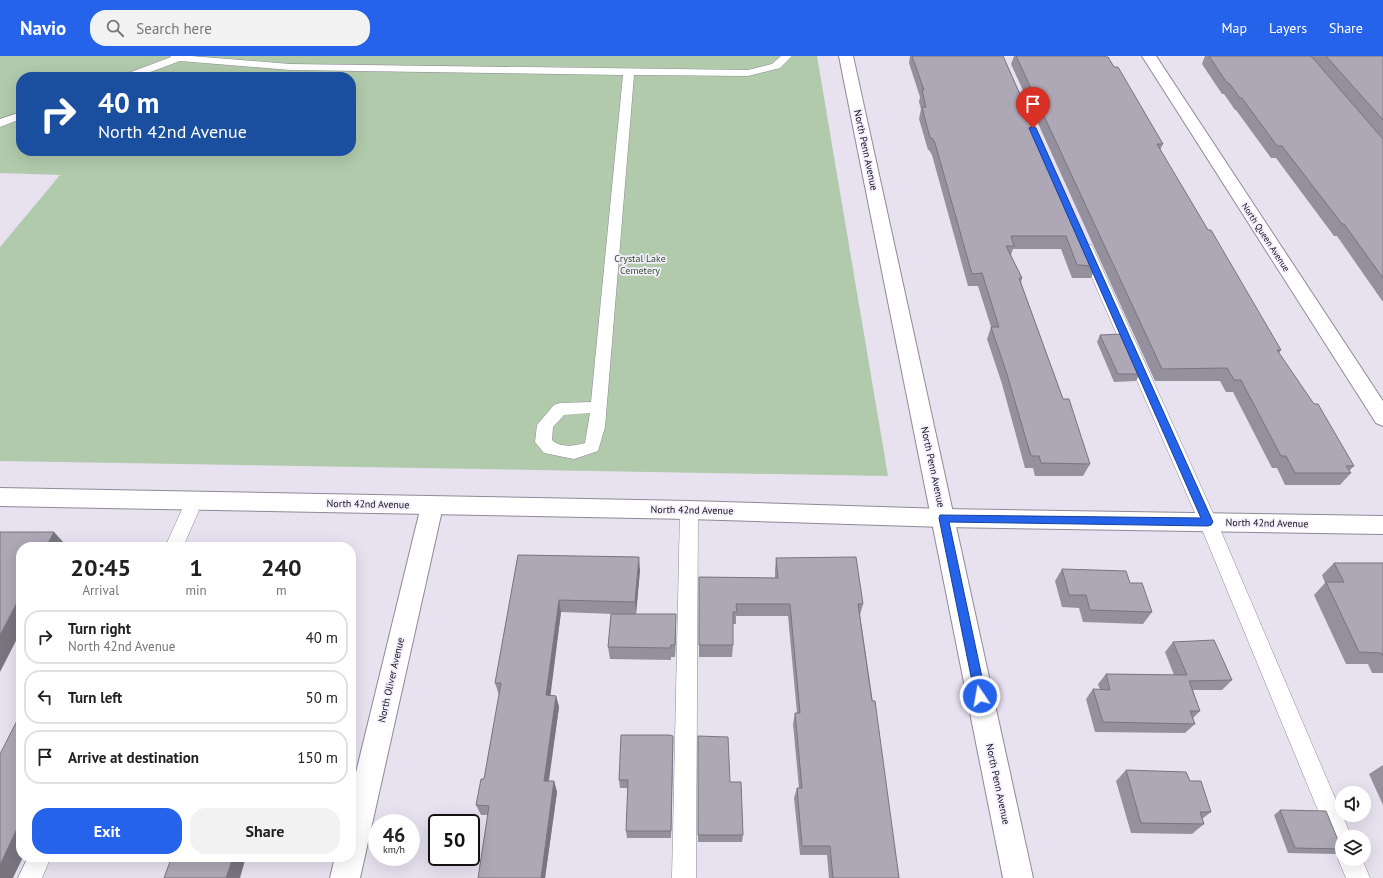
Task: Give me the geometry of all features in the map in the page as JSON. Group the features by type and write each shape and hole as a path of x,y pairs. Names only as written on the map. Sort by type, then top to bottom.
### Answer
{"street":[{"name":"North Penn Avenue","path":"846,56 944,518 1018,878"},
{"name":"North Queen Avenue","path":"1149,56 1383,418"},
{"name":"North 42nd Avenue","path":"0,497 689,510 944,518 1383,525"},
{"name":"North Oliver Avenue","path":"356,834 432,506"},
{"name":"North Oliver Avenue","path":"346,878 350,862"}],"lane":[{"path":"140,72 177,57 290,67 748,73 776,66 787,56"},
{"path":"599,407 629,71"},
{"path":"0,123 16,117"},
{"path":"1079,231 1208,522 1337,830"},
{"path":"176,542 194,501"},
{"path":"684,878 689,510"},
{"path":"30,878 38,862"},
{"path":"1353,866 1358,878"}],"green space":[{"name":"Crystal Lake Cemetery","path":"0,56 817,56 888,476 0,461 0,247 60,175 0,173"}],"building":[{"path":"912,56 1003,56 1096,266 1077,265 1066,236 1011,236 1014,246 1006,246 1022,278 1019,278 1063,399 1069,399 1090,464 1041,463 1039,456 1031,456 1006,371 991,327 999,327 982,273 972,274 935,143 932,138 930,138 922,107 926,107 922,90 924,90"},
{"path":"1016,56 1105,56 1108,57 1114,67 1118,67 1163,144 1157,144 1208,230 1211,230 1281,350 1277,350 1314,404 1318,404 1354,466 1346,466 1351,473 1295,473 1286,456 1281,456 1241,380 1234,380 1227,368 1162,369"},
{"path":"1209,56 1311,56 1383,139 1383,278 1344,224 1342,224 1282,146 1277,146 1242,98 1240,98 1229,83 1227,83"},
{"path":"1326,56 1383,56 1383,120"},
{"path":"1122,334 1140,374 1118,374 1100,335"},
{"path":"0,532 54,532 49,542 16,542 16,605 0,635"},
{"path":"518,555 639,557 635,602 559,600 546,695 556,696 544,781 554,781 541,878 478,878 489,806 476,805 481,779 484,779 501,683 495,683"},
{"path":"856,557 863,604 858,604 872,701 875,701 899,878 833,878 830,846 802,846 797,788 802,788 795,713 800,713 790,604 736,604 737,612 733,612 733,645 699,645 699,577 778,578 776,558"},
{"path":"1334,563 1383,563 1383,656 1381,653 1359,652 1326,582 1344,582"},
{"path":"1062,569 1126,571 1130,583 1142,583 1152,612 1090,610 1086,595 1069,595"},
{"path":"611,614 676,614 675,645 671,645 670,648 608,647"},
{"path":"1214,640 1232,680 1189,681 1200,711 1190,711 1195,724 1103,722 1093,689 1110,690 1106,674 1187,675 1173,642"},
{"path":"16,723 16,831 0,865 0,754"},
{"path":"621,735 673,736 671,831 626,831 628,780 619,780"},
{"path":"698,736 728,737 730,782 741,782 743,835 698,835"},
{"path":"1126,770 1186,772 1190,781 1201,781 1211,812 1200,812 1204,824 1141,823"},
{"path":"1280,810 1326,811 1335,833 1335,849 1295,848"},
{"path":"170,862 231,862 226,878 164,878"}],"route":[{"path":"980,696 944,518 1208,522 1033,128"}]}
